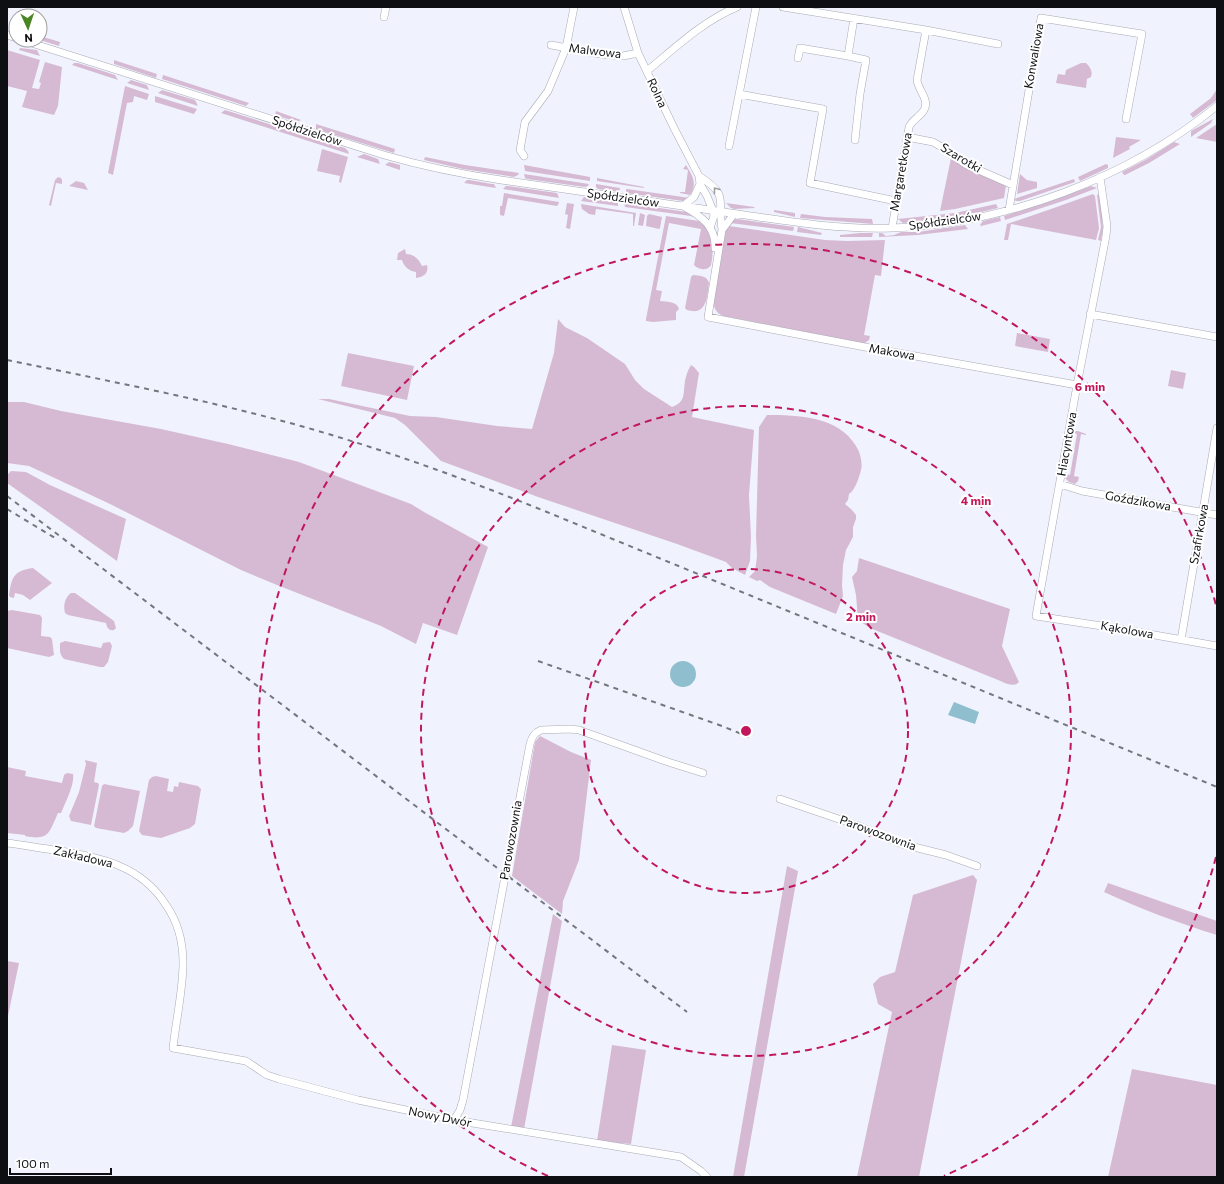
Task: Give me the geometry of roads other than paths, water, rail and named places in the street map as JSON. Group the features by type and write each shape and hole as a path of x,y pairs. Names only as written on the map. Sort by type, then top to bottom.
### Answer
{"street":[{"path":"384,17 386,7"},
{"path":"524,156 520,150 525,122 548,91 566,48 574,7"},
{"name":"Rolna","path":"624,7 638,53 698,176 700,184 717,211"},
{"path":"647,72 699,29 727,11 737,7"},
{"path":"729,146 756,7"},
{"path":"782,7 805,9 998,44"},
{"path":"848,56 854,18"},
{"name":"Konwaliowa","path":"1009,210 1041,18 1142,34 1126,119"},
{"name":"Margaretkowa","path":"892,228 909,127 911,122 923,111 925,106 924,97 918,87 917,80 926,30"},
{"name":"Malwowa","path":"551,45 600,54 623,56 638,53"},
{"name":"Spółdzielców","path":"47,48 401,160 448,171 734,214 832,226 892,228 949,223 1009,210 1063,192 1132,162 1193,124 1217,106"},
{"path":"798,58 800,48 866,60 860,94 855,140"},
{"path":"739,94 823,109 810,183 896,201"},
{"name":"Szarotki","path":"907,137 929,141 936,144 965,164 1013,185"},
{"name":"Rolna","path":"698,176 710,183 717,190 721,200 717,211"},
{"name":"Hiacyntowa","path":"1036,616 1090,314 1106,236 1107,226 1100,177"},
{"path":"700,184 694,198 683,206 697,214 710,228 716,245 715,265"},
{"path":"710,228 717,211"},
{"path":"717,211 722,230"},
{"path":"715,265 722,230 734,214"},
{"name":"Makowa","path":"715,265 708,317 1077,385"},
{"path":"1090,314 1217,337"},
{"name":"Szafirkowa","path":"1181,640 1217,428"},
{"name":"Goździkowa","path":"1060,484 1082,491 1217,515"},
{"name":"Kąkolowa","path":"1036,616 1217,646"},
{"name":"Parowozownia","path":"454,1120 460,1110 463,1100 498,908 508,864 517,808 532,737 536,732 541,730 579,730 703,773"},
{"name":"Parowozownia","path":"780,799 859,826 902,844 946,855 977,866"},
{"name":"Zakładowa","path":"7,843 73,853 111,862 127,869 142,879 163,899 175,920 183,952 182,976 173,1048"},
{"name":"Nowy Dwór","path":"173,1048 246,1061 268,1075 279,1079 358,1100 454,1120 681,1157 701,1174 708,1177"}],"water":[{"path":"683,661 693,664 696,674 693,684 683,687 673,684 670,674 673,664"},
{"path":"954,702 979,712 975,724 948,715"}],"railway":[{"path":"7,360 158,391 271,418 338,437 426,466 542,510 1217,787"},
{"path":"7,496 687,1012"},
{"path":"7,509 55,538"},
{"path":"538,661 749,737"}]}
